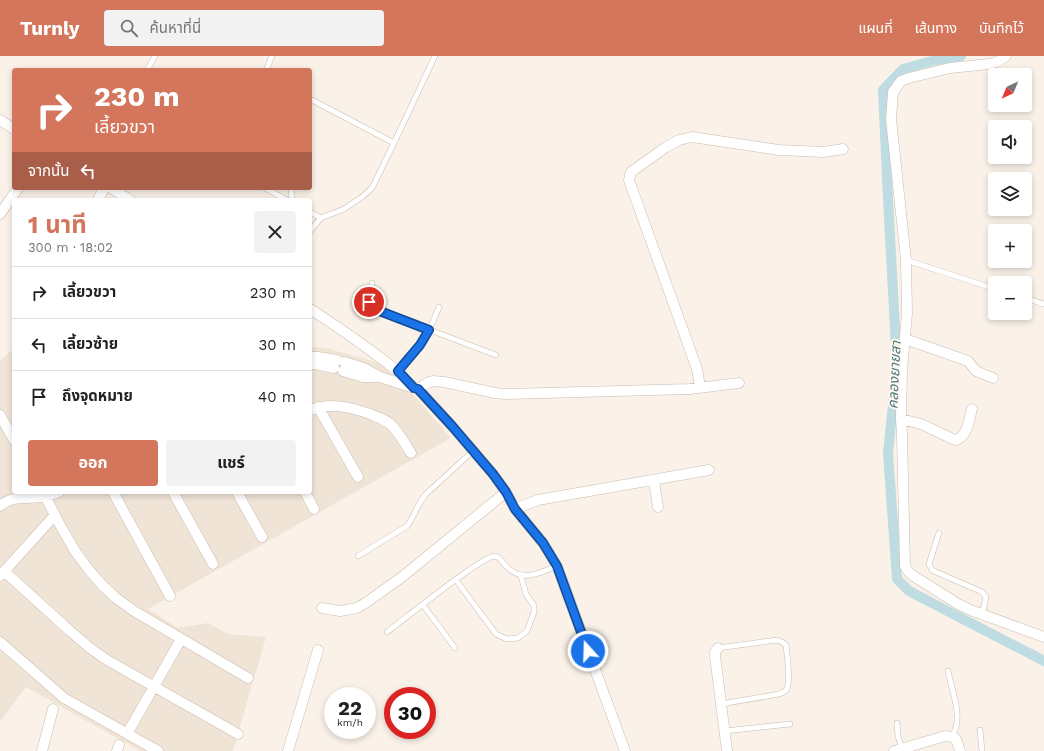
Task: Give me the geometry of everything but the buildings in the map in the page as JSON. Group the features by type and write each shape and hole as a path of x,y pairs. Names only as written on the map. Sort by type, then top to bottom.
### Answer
{"street":[{"path":"1006,56 997,62 989,64 950,68 909,78 902,81 893,92 891,119 906,260 907,313 904,339 901,419 905,566 912,575 958,604 982,615 1044,637"},
{"path":"0,120 12,128"},
{"path":"700,387 696,369 629,180 631,172 666,147 679,140 692,137 779,150 823,152 843,149"},
{"path":"0,214 17,190"},
{"path":"116,190 127,198"},
{"path":"312,310 348,334 398,371 416,389 473,451 506,492 515,509 543,543 557,566 625,751"},
{"path":"904,339 968,361 976,371 992,378"},
{"path":"312,357 318,356 339,365"},
{"path":"312,364 364,368 380,377 416,389 433,381 506,394 690,389 739,383"},
{"path":"358,477 314,409 338,406 357,410 378,418 388,423 396,430 411,453"},
{"path":"901,419 921,424 955,440 959,440 964,435 972,409"},
{"path":"0,415 12,436"},
{"path":"515,509 538,500 654,481 709,470"},
{"path":"654,481 658,507"},
{"path":"322,608 340,611 357,608 367,602 402,577 506,492"},
{"path":"1,503 45,494 55,515 76,551 89,570 116,598 134,611 248,678"},
{"path":"114,494 170,596"},
{"path":"174,494 212,564"},
{"path":"238,494 262,537"},
{"path":"306,494 314,508"},
{"path":"55,515 2,574 90,648 107,660 238,734"},
{"path":"127,734 181,638"},
{"path":"0,642 64,698 158,751"},
{"path":"718,648 715,652 715,656 727,751"},
{"path":"288,751 318,650"},
{"path":"42,751 53,709"},
{"path":"898,750 945,736 952,737 956,740 960,751"}],"lane":[{"path":"148,68 155,56"},
{"path":"267,68 272,56"},
{"path":"312,228 320,218 344,209 368,192 376,181 435,56"},
{"path":"312,100 394,143"},
{"path":"269,190 283,198"},
{"path":"312,213 320,218"},
{"path":"906,260 988,287"},
{"path":"372,283 369,302 371,306 377,310 496,355"},
{"path":"1032,300 1044,304"},
{"path":"398,371 420,345 429,330 439,307"},
{"path":"358,556 407,526 412,520 418,505 426,494 473,451"},
{"path":"939,533 929,564 930,567 936,572 982,592 986,598 982,615"},
{"path":"387,632 488,557 498,557 513,572 521,576 538,573 557,566"},
{"path":"456,580 496,634 506,639 518,638 526,630 534,612 534,606 526,594 521,576"},
{"path":"423,605 455,648"},
{"path":"718,648 777,640 782,642 786,645 788,679 787,688 784,692 779,694 721,704"},
{"path":"948,671 958,718 952,737"},
{"path":"897,723 898,750"},
{"path":"725,731 790,724"},
{"path":"980,730 982,751"}],"shaded area":[{"path":"312,347 326,348 379,363 412,393 451,438 148,609 178,628 208,623 228,634 266,637 233,751 140,751 26,687 0,722 0,361 12,350 12,494 312,494"}],"waterway":[{"name":"คลองยายสา","path":"961,56 936,60 903,69 883,90 897,366 888,453 897,579 909,591 1044,661"}],"route":[{"path":"369,302 371,306 377,310 429,330 420,345 398,371 414,388 418,389 493,474 506,492 515,509 543,543 557,566 588,651"}]}
